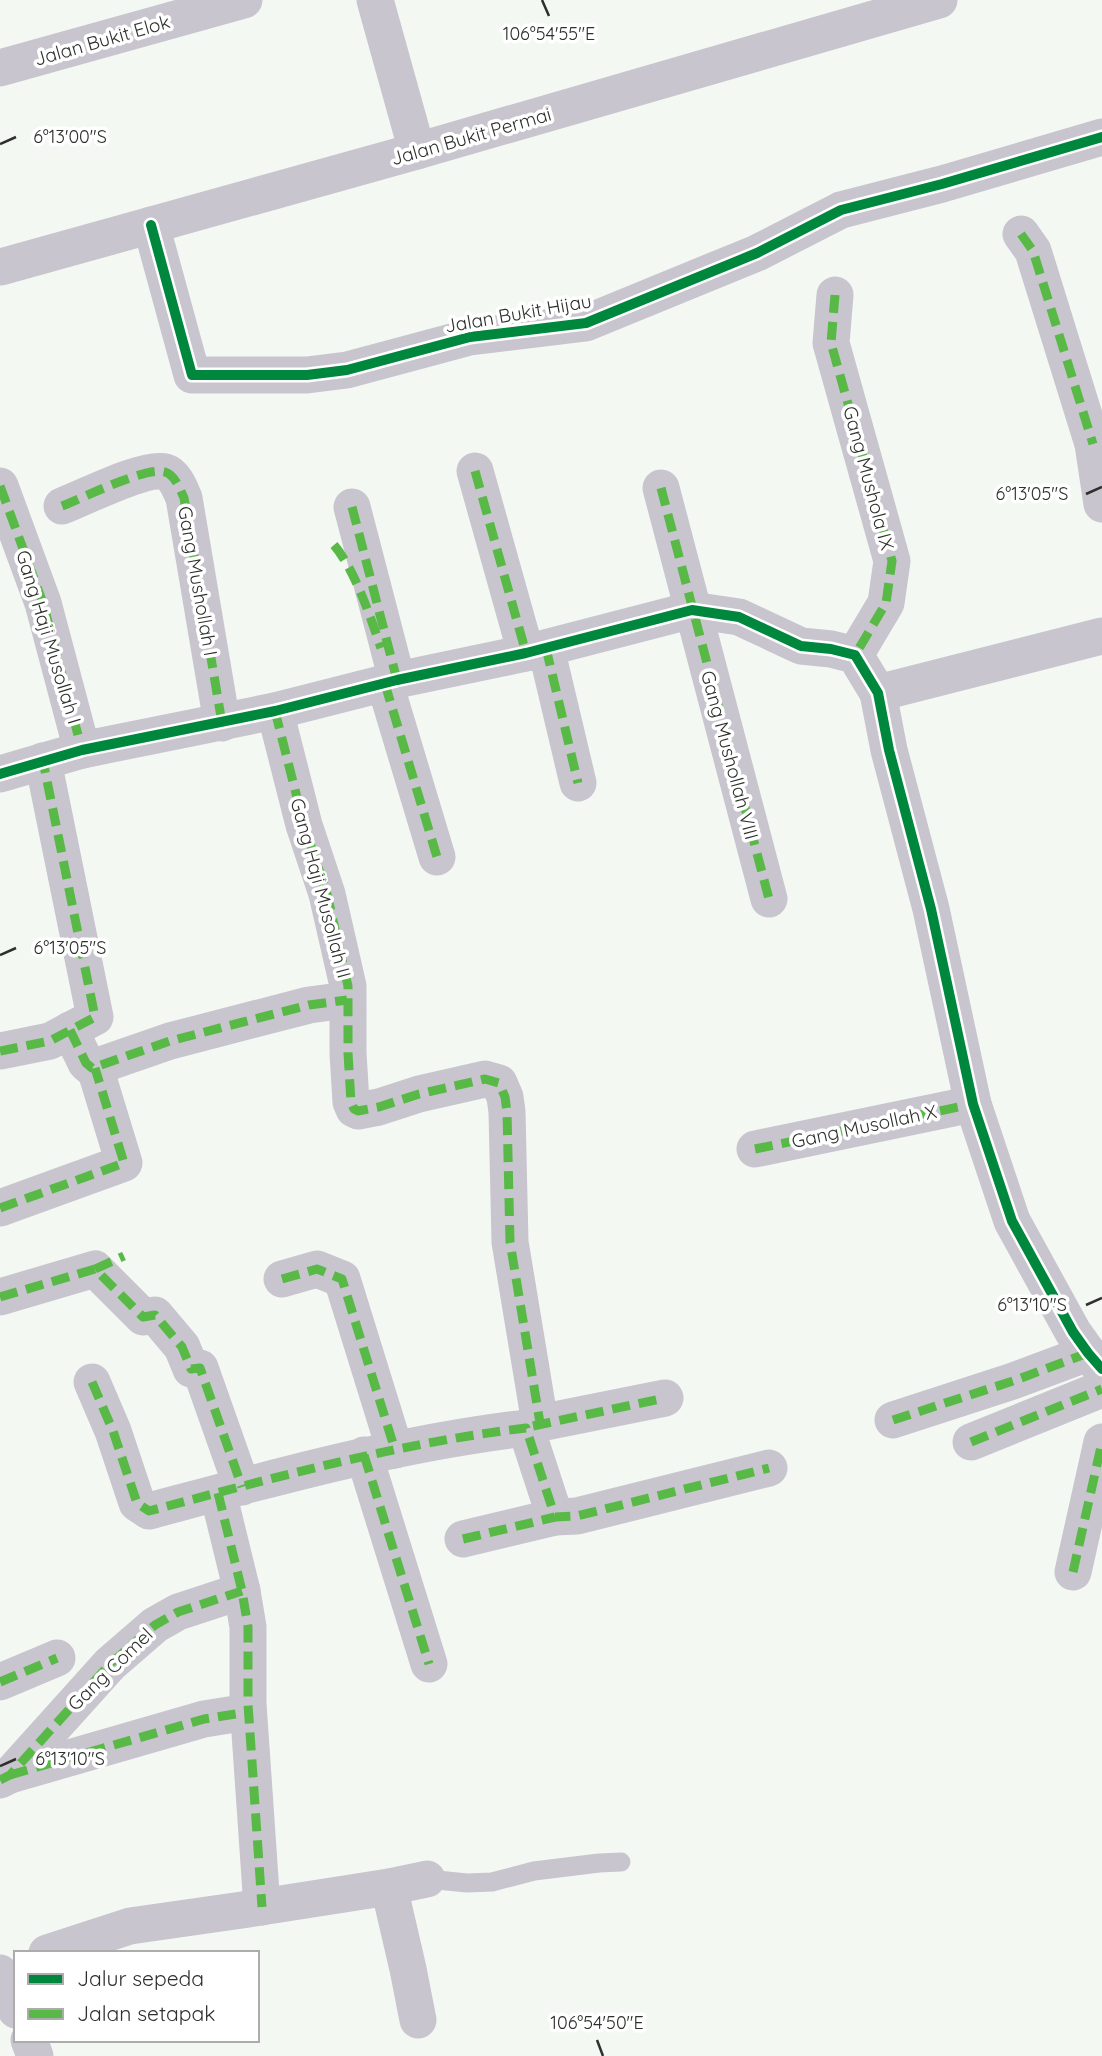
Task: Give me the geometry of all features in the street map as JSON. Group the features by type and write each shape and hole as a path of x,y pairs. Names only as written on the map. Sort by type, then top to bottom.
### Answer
{"street":[{"name":"Jalan Bukit Elok","path":"0,68 244,0"},
{"path":"374,0 417,151"},
{"name":"Jalan Bukit Permai","path":"1,267 417,151 884,8 939,0"},
{"name":"Jalan Bukit Hijau","path":"151,225 192,374 307,375 347,370 470,337 586,323 757,253 841,210 942,184 1102,137"},
{"path":"1021,233 1033,251 1098,442 1102,504"},
{"name":"Gang Mushola IX","path":"835,295 831,343 892,561 886,603 855,655"},
{"path":"475,471 578,783"},
{"name":"Gang Mushollah I","path":"62,506 148,472 167,472 173,478 184,498 222,723"},
{"name":"Gang Haji Musollah I","path":"0,485 43,603 82,750"},
{"name":"Gang Mushollah VIII","path":"661,488 769,899"},
{"path":"352,507 391,682 437,857"},
{"path":"334,545 361,594 391,682"},
{"path":"0,774 82,750 275,711 692,611 740,617 801,646 855,655 878,693 889,750 931,909 973,1104 1012,1221 1073,1332 1095,1361 1013,1381 893,1420"},
{"path":"878,693 1102,636"},
{"name":"Gang Haji Musollah II","path":"275,711 304,825 327,894 348,986 349,1065 351,1102 354,1109 358,1111 379,1107 419,1094 485,1079 499,1083 505,1097 510,1242 533,1426"},
{"path":"0,1051 50,1041 95,1017 43,761"},
{"path":"71,1030 86,1063 95,1068 170,1041 309,1005 347,1000"},
{"path":"0,1208 124,1163 95,1068"},
{"name":"Gang Musollah X","path":"755,1149 973,1104"},
{"path":"0,1297 110,1263 143,1317 156,1316 182,1347 191,1369 200,1368 230,1490 248,1627 248,1712 262,1907"},
{"path":"282,1279 317,1269 342,1279 429,1664"},
{"path":"92,1382 113,1431 137,1503 149,1511 379,1452 533,1426 665,1398"},
{"path":"971,1442 1102,1389"},
{"path":"533,1426 555,1517"},
{"path":"1073,1572 1102,1443"},
{"path":"463,1539 555,1517 577,1516 769,1468"},
{"name":"Gang Comel","path":"5,1777 110,1664 155,1625 178,1612 242,1591"},
{"path":"0,1682 57,1658"},
{"path":"5,1777 204,1719 248,1712"},
{"path":"53,1951 130,1926 427,1879"},
{"path":"389,1887 418,2020"},
{"path":"6,1972 14,2002"}],"lane":[{"path":"427,1879 467,1883 492,1882 534,1871 621,1862"}],"marked path":[{"path":"1021,234 1033,251 1093,444"},
{"path":"835,295 831,343 892,561 886,603 855,655"},
{"path":"62,506 114,484 156,471 165,472 174,479 184,498 222,723"},
{"path":"475,471 526,653"},
{"path":"0,486 43,603 82,750"},
{"path":"661,488 769,899"},
{"path":"352,507 397,680"},
{"path":"334,545 355,580 381,648"},
{"path":"546,648 578,783"},
{"path":"385,684 437,857"},
{"path":"275,711 304,825 327,894 348,986 348,1053 351,1102 354,1109 358,1111 379,1107 419,1094 485,1079 499,1083 505,1097 510,1242 540,1423"},
{"path":"0,1051 50,1041 95,1017 43,761"},
{"path":"70,1030 86,1063 92,1068 170,1041 309,1005 347,1000"},
{"path":"0,1208 124,1163 95,1068"},
{"path":"755,1149 973,1104"},
{"path":"95,1269 124,1256"},
{"path":"0,1297 95,1269 143,1317 155,1315 182,1347 191,1369 200,1368 242,1487"},
{"path":"282,1279 317,1269 342,1279 395,1450"},
{"path":"893,1420 1013,1381 1088,1353"},
{"path":"92,1382 113,1431 137,1503 149,1511 383,1452 526,1428 555,1517 577,1516 769,1468"},
{"path":"971,1442 1102,1389"},
{"path":"533,1426 665,1398"},
{"path":"1073,1572 1102,1442"},
{"path":"364,1455 429,1664"},
{"path":"218,1493 248,1627 248,1704 262,1907"},
{"path":"463,1539 555,1517"},
{"path":"0,1780 10,1775 110,1664 155,1625 178,1612 242,1591"},
{"path":"0,1682 57,1658"},
{"path":"10,1775 204,1719 248,1712"}],"cycle path":[{"path":"151,225 192,375 307,375 347,370 470,337 586,323 757,253 841,210 942,184 1102,137"},
{"path":"0,774 82,750 275,711 397,680 526,653 692,610 739,617 801,646 855,655 878,693 889,750 931,909 973,1104 1012,1221 1073,1332 1102,1369"}]}
